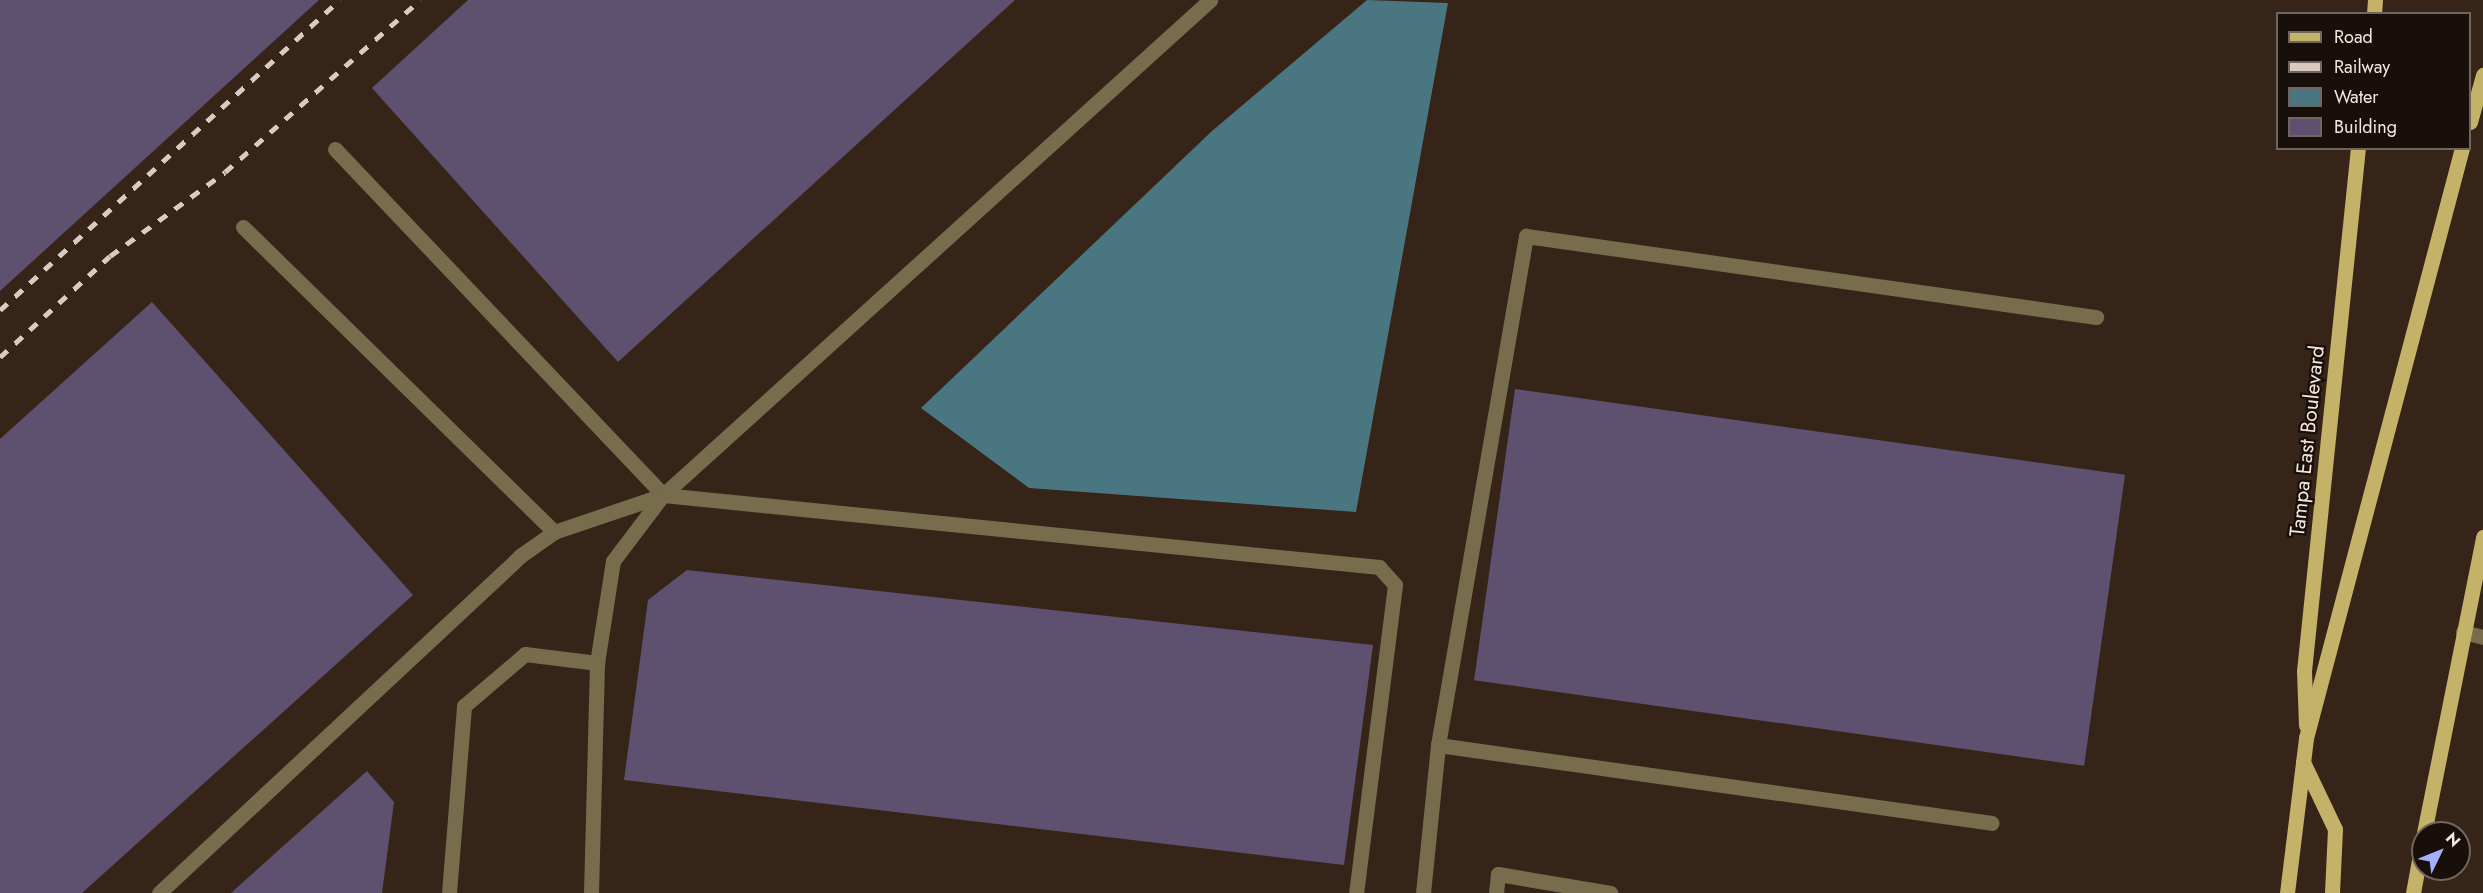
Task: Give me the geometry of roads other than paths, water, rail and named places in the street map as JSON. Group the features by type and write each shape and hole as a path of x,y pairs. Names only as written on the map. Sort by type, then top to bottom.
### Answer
{"main road":[{"path":"2471,115 2483,75"},
{"name":"Tampa East Boulevard","path":"2306,738 2304,671 2358,150"},
{"path":"2287,893 2306,738 2461,150"},
{"path":"2426,821 2483,537"},
{"path":"2303,762 2335,829 2331,893"}],"lane":[{"path":"591,893 597,663 613,561 663,495 1210,0"},
{"path":"335,149 663,495"},
{"path":"243,227 554,532"},
{"path":"1423,893 1438,745 1526,236 2096,317"},
{"path":"159,893 520,556 554,532 663,495 1379,567 1395,585 1356,893"},
{"path":"2463,632 2483,636"},
{"path":"449,893 464,706 525,654 597,663"},
{"path":"1438,745 1992,823"},
{"path":"1496,893 1498,874 1610,893"}],"water":[{"path":"1367,0 1448,3 1356,512 1029,488 921,408 1212,131"}],"railway":[{"path":"0,310 340,0"},
{"path":"0,357 110,256 225,172 420,0"}]}
